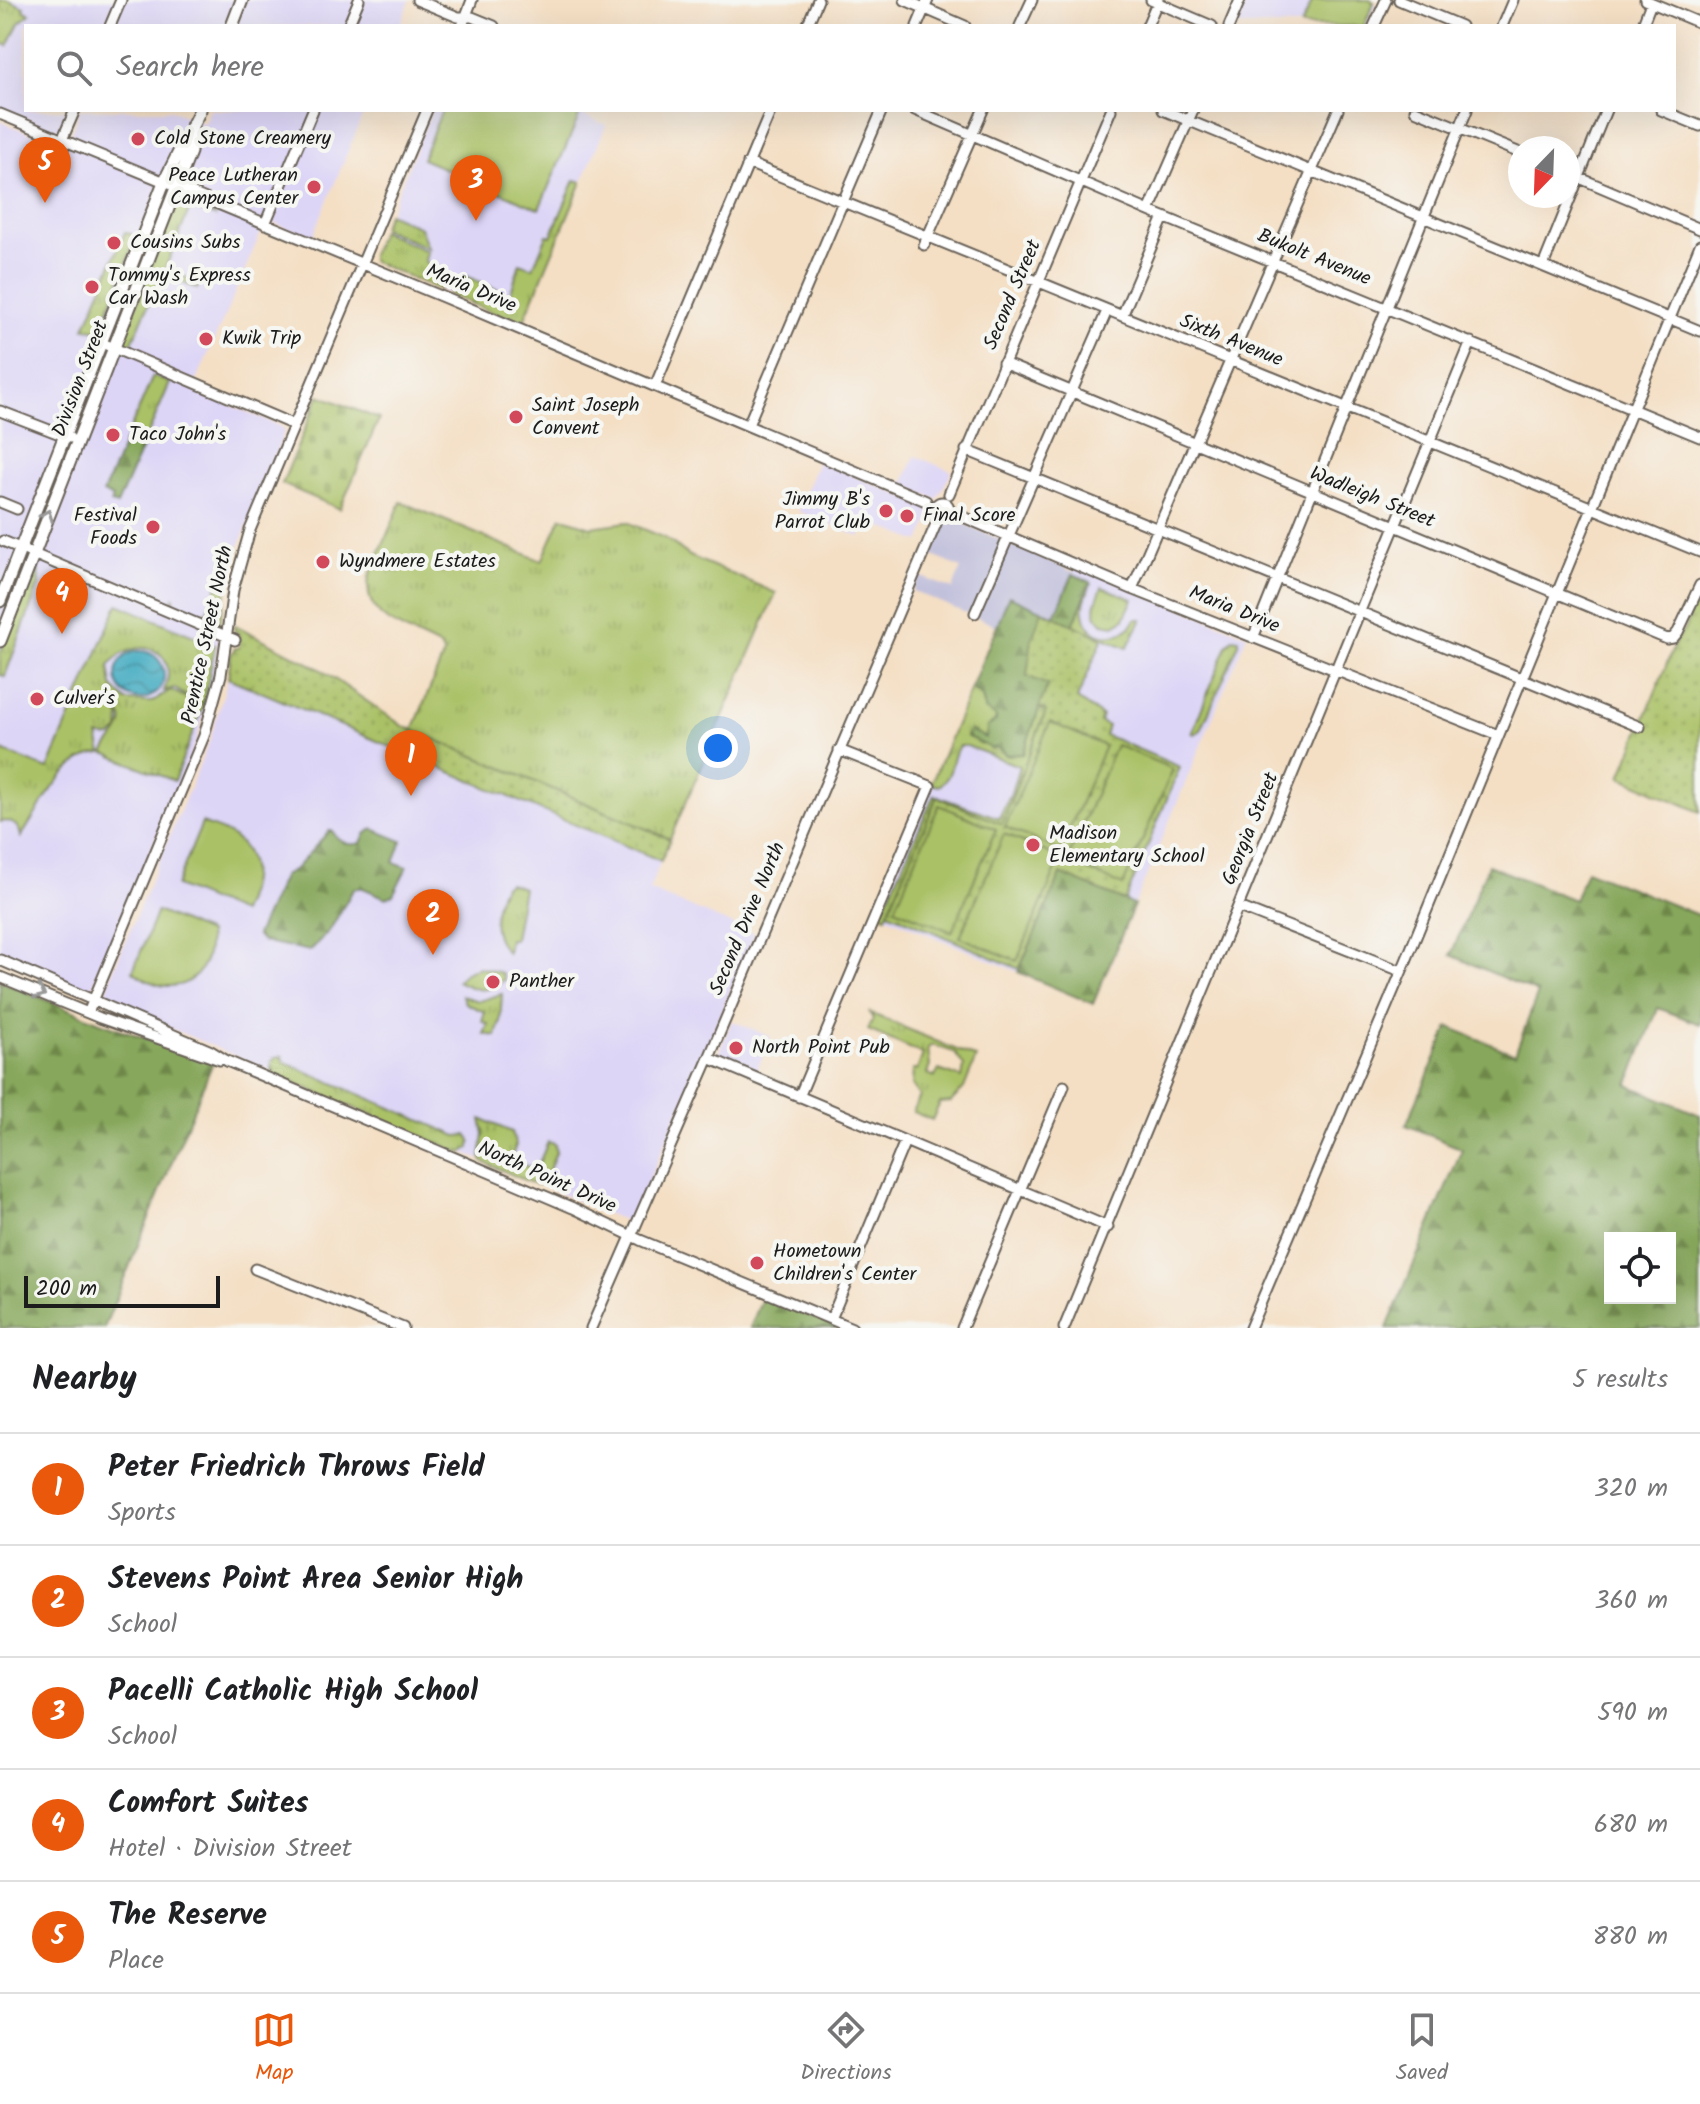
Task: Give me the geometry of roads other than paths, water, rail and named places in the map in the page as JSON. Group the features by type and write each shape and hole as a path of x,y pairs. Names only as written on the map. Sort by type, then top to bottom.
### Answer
{"main road":[{"path":"233,24 242,0"},
{"name":"Division Street","path":"0,641 26,552 170,184 190,152 192,129 199,112"},
{"name":"Division Street","path":"0,601 26,552"}],"street":[{"path":"111,24 121,0"},
{"path":"349,24 359,0"},
{"path":"417,0 464,22"},
{"path":"464,22 472,0"},
{"path":"808,24 818,0"},
{"path":"905,0 926,4 961,24"},
{"path":"1021,24 1032,0"},
{"path":"1230,24 1240,0"},
{"path":"1375,24 1386,0"},
{"path":"1399,0 1456,24"},
{"path":"1503,24 1513,0"},
{"path":"1148,24 1155,1 1207,24"},
{"path":"1642,24 1648,1 1700,23"},
{"path":"918,24 926,4"},
{"path":"464,22 472,17 489,24"},
{"path":"62,140 74,112"},
{"path":"265,224 312,112"},
{"name":"Prentice Street North","path":"88,1013 204,736 230,639 233,590 245,545 426,112"},
{"path":"655,386 770,112"},
{"path":"748,425 881,112"},
{"name":"Bukolt Avenue","path":"920,112 1149,211 1700,437"},
{"path":"926,241 982,112"},
{"name":"Second Street","path":"943,509 1110,112"},
{"path":"1168,112 1700,331"},
{"path":"1149,211 1192,112"},
{"path":"1132,589 1337,112"},
{"path":"1420,112 1508,148"},
{"path":"1253,638 1466,112"},
{"path":"1580,175 1605,112"},
{"path":"1666,112 1700,126"},
{"name":"Maria Drive","path":"0,114 362,263 1132,589 1498,735"},
{"name":"Sixth Avenue","path":"748,163 926,241 1122,316 1700,552"},
{"path":"1580,178 1700,229"},
{"path":"1543,266 1567,208"},
{"path":"1122,316 1164,217"},
{"path":"1250,1328 1522,680 1700,245"},
{"path":"975,613 1107,311"},
{"name":"Georgia Street","path":"1064,1328 1471,342"},
{"path":"108,345 294,425"},
{"name":"Wadleigh Street","path":"1003,363 1670,639 1680,629 1700,585"},
{"path":"0,411 71,438"},
{"path":"966,450 1640,727"},
{"path":"0,502 17,509"},
{"name":"Second Drive North","path":"591,1328 943,509"},
{"path":"3,541 230,639"},
{"path":"799,1097 930,786 839,750"},
{"path":"1239,907 1401,971"},
{"name":"North Point Drive","path":"0,960 211,1051 227,1061 852,1328"},
{"name":"North Point Drive","path":"0,977 88,1013 208,1057 227,1061"},
{"path":"709,1058 1108,1227"},
{"path":"962,1328 1064,1086"},
{"path":"831,1319 905,1141"},
{"path":"255,1269 403,1328"}],"water":[{"path":"140,651 157,658 164,675 157,692 140,699 123,692 116,675 123,658"}],"place":[{"name":"Cold Stone Creamery","path":"138,139"},
{"name":"Peace Lutheran Campus Center","path":"314,187"},
{"name":"The Reserve","path":"45,203"},
{"name":"Pacelli Catholic High School","path":"476,221"},
{"name":"Cousins Subs","path":"114,243"},
{"name":"Tommy's Express Car Wash","path":"92,287"},
{"name":"Kwik Trip","path":"206,339"},
{"name":"Saint Joseph Convent","path":"516,417"},
{"name":"Taco John's","path":"113,435"},
{"name":"Jimmy B's Parrot Club","path":"886,511"},
{"name":"Final Score","path":"907,516"},
{"name":"Festival Foods","path":"153,527"},
{"name":"Wyndmere Estates","path":"323,562"},
{"name":"Comfort Suites","path":"62,634"},
{"name":"Culver's","path":"37,699"},
{"name":"Peter Friedrich Throws Field","path":"411,796"},
{"name":"Madison Elementary School","path":"1033,845"},
{"name":"Stevens Point Area Senior High","path":"433,955"},
{"name":"Panther","path":"493,982"},
{"name":"North Point Pub","path":"736,1048"},
{"name":"Hometown Children's Center","path":"757,1263"}]}
